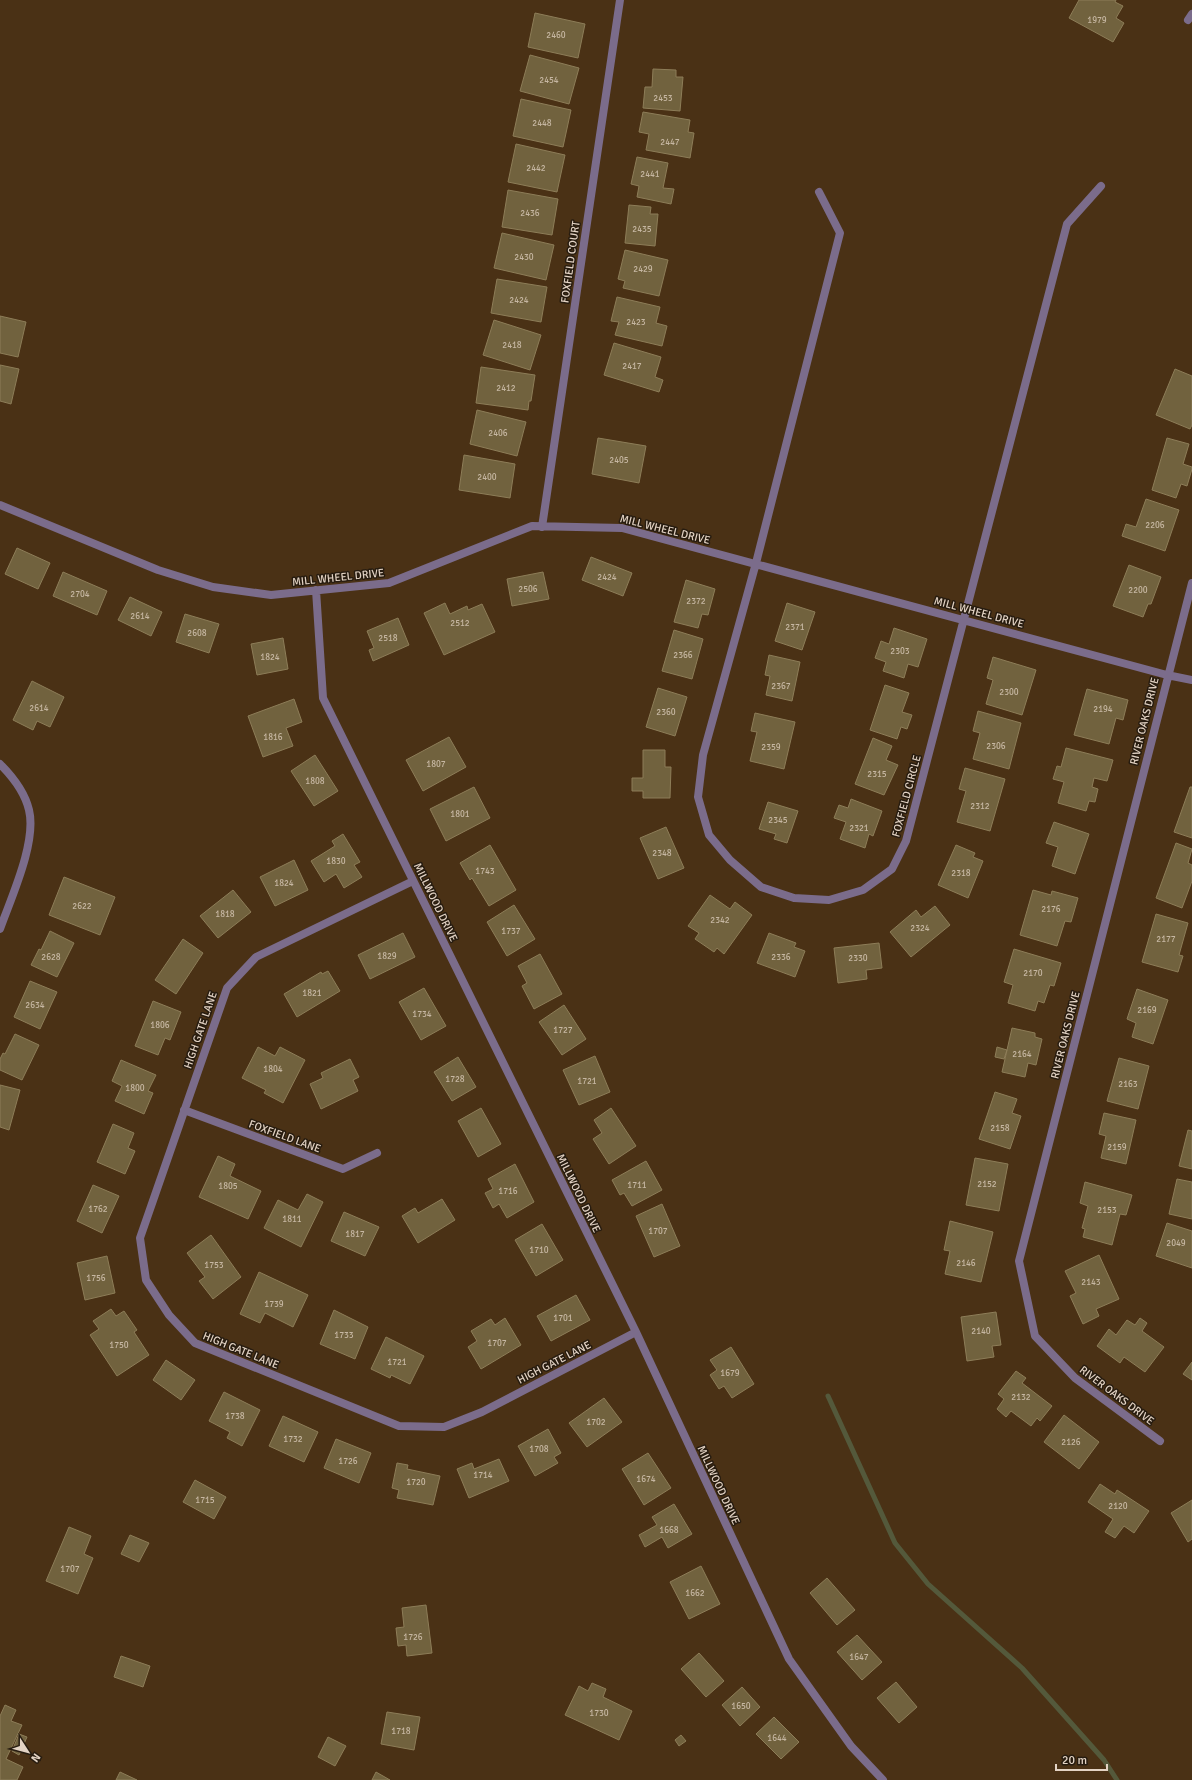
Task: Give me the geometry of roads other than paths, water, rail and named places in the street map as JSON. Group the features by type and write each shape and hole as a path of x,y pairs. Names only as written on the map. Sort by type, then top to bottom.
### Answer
{"street":[{"name":"FOXFIELD COURT","path":"542,526 620,0"},
{"name":"FOXFIELD CIRCLE","path":"819,192 840,233 756,563 703,755 698,797 709,835 730,860 761,887 794,898 829,900 863,890 892,869 906,841 1067,224 1101,186"},
{"name":"MILL WHEEL DRIVE","path":"0,505 158,570 213,587 271,595 389,583 532,526 622,528 964,619 1167,675 1192,680"},
{"name":"RIVER OAKS DRIVE","path":"1160,1442 1075,1378 1035,1336 1019,1260 1167,675 1192,583"},
{"name":"MILLWOOD DRIVE","path":"316,590 323,698 636,1332 789,1659 851,1746 883,1780"},
{"path":"0,764 9,773 22,792 30,811 30,829 25,859 0,929"},
{"name":"HIGH GATE LANE","path":"413,881 256,957 227,988 140,1238 146,1280 169,1316 195,1343 399,1426 444,1427 482,1412 636,1332"},
{"name":"FOXFIELD LANE","path":"184,1110 343,1169 377,1153"}],"waterway":[{"path":"828,1396 895,1543 928,1584 1022,1668 1104,1760 1117,1780"}]}
